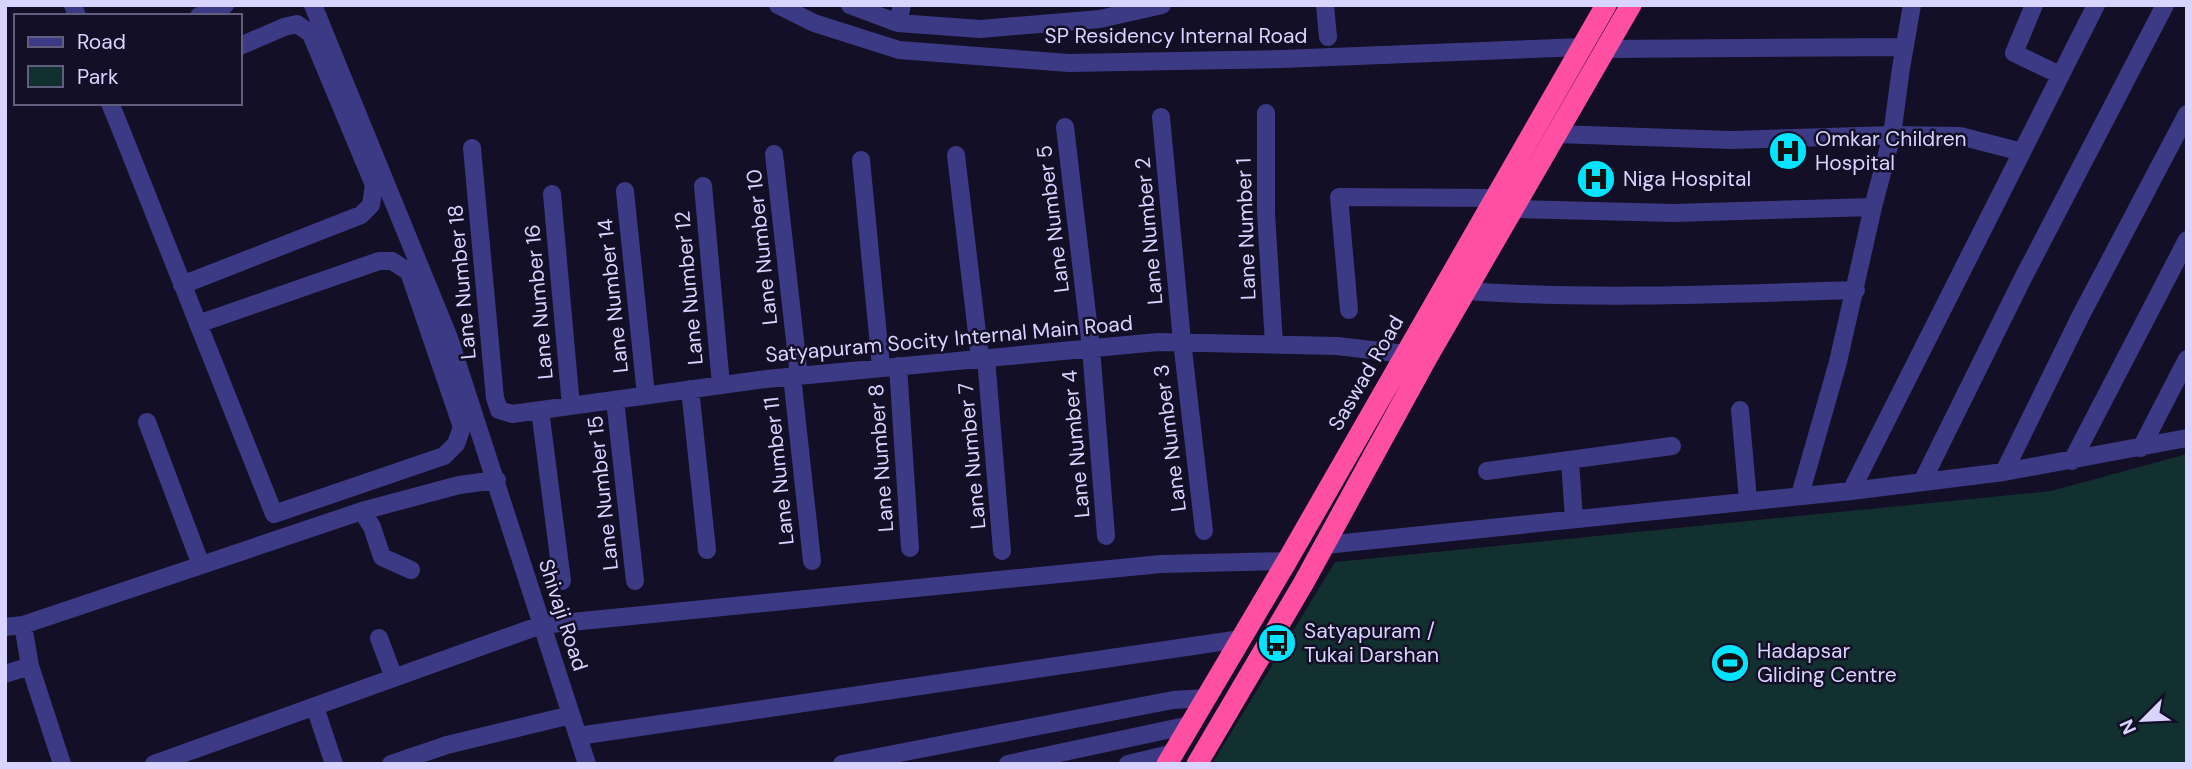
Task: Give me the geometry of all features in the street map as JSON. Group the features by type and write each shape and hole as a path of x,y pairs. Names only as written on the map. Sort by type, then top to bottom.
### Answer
{"highway":[{"name":"Saswad Road","path":"1197,764 1325,545 1465,291 1504,204 1582,47 1606,5"},
{"name":"Saswad Road","path":"1171,758 1405,354 1504,204 1556,134 1631,5"}],"street":[{"path":"203,14 225,5"},
{"name":"Shivaji Road","path":"313,5 449,338 587,764"},
{"name":"SP Residency Internal Road","path":"778,5 814,23 899,50 1069,62 1282,59 1582,47"},
{"path":"861,7 980,29 1100,19 1162,5"},
{"path":"1325,5 1328,37"},
{"path":"1800,495 1838,362 1892,135 1912,5"},
{"path":"2034,5 2014,53 2060,75"},
{"path":"1851,491 2096,5"},
{"path":"1922,482 2022,280 2165,5"},
{"path":"182,285 361,215 371,205 374,185 311,34 297,24 242,45"},
{"path":"1605,49 1905,47"},
{"path":"111,105 182,285 274,514 444,456 456,444 462,428 409,272 392,261 379,261 198,324"},
{"name":"Lane Number 1","path":"1266,113 1266,213 1274,344"},
{"path":"2004,472 2087,303 2187,114"},
{"name":"Lane Number 2","path":"1161,117 1182,341"},
{"name":"Lane Number 5","path":"1065,127 1091,348"},
{"path":"1556,134 1731,140 1892,135 1960,136 2022,152"},
{"name":"Lane Number 18","path":"472,148 495,398 499,410"},
{"name":"Lane Number 10","path":"775,154 795,376"},
{"name":"Lane Number 7","path":"956,155 983,358 1002,551"},
{"name":"Lane Number 8","path":"861,160 910,548"},
{"name":"Lane Number 12","path":"703,186 721,385"},
{"name":"Lane Number 14","path":"625,191 646,395"},
{"name":"Lane Number 16","path":"552,194 570,406"},
{"path":"1349,310 1339,197 1674,213 1873,207"},
{"path":"2073,461 2187,240"},
{"path":"1465,291 1627,297 1856,290"},
{"name":"Satyapuram Socity Internal Main Road","path":"499,410 512,414 795,376 1182,341 1337,346 1405,354"},
{"name":"Lane Number 3","path":"1182,341 1204,531"},
{"name":"Lane Number 4","path":"1091,348 1106,536"},
{"path":"2141,448 2187,359"},
{"name":"Lane Number 11","path":"795,376 813,561"},
{"path":"690,389 707,550"},
{"name":"Lane Number 15","path":"615,400 635,581"},
{"path":"540,410 562,581"},
{"path":"1740,410 1748,500"},
{"path":"147,422 201,565"},
{"path":"1325,545 1851,491 2004,472 2187,438"},
{"path":"1487,471 1672,446"},
{"path":"1570,461 1574,519"},
{"path":"62,764 14,626 362,512 459,485 497,480"},
{"path":"362,512 372,527 382,556 411,570"},
{"path":"154,764 541,625 1161,564 1287,561"},
{"path":"379,638 394,678"},
{"path":"578,736 1241,639"},
{"path":"5,674 30,666"},
{"path":"842,764 1173,700 1206,698"},
{"path":"314,707 334,764"},
{"path":"391,764 447,745 571,715"},
{"path":"1008,764 1190,725"},
{"path":"1128,764 1171,758"}],"green space":[{"name":"Hadapsar Gliding Centre","path":"2187,454 2187,764 1212,764 1335,562 2051,491"}],"place":[{"name":"Omkar Children Hospital","path":"1788,151"},
{"name":"Niga Hospital","path":"1596,179"},
{"name":"Satyapuram / Tukai Darshan","path":"1277,643"},
{"name":"Hadapsar Gliding Centre","path":"1730,663"}]}
